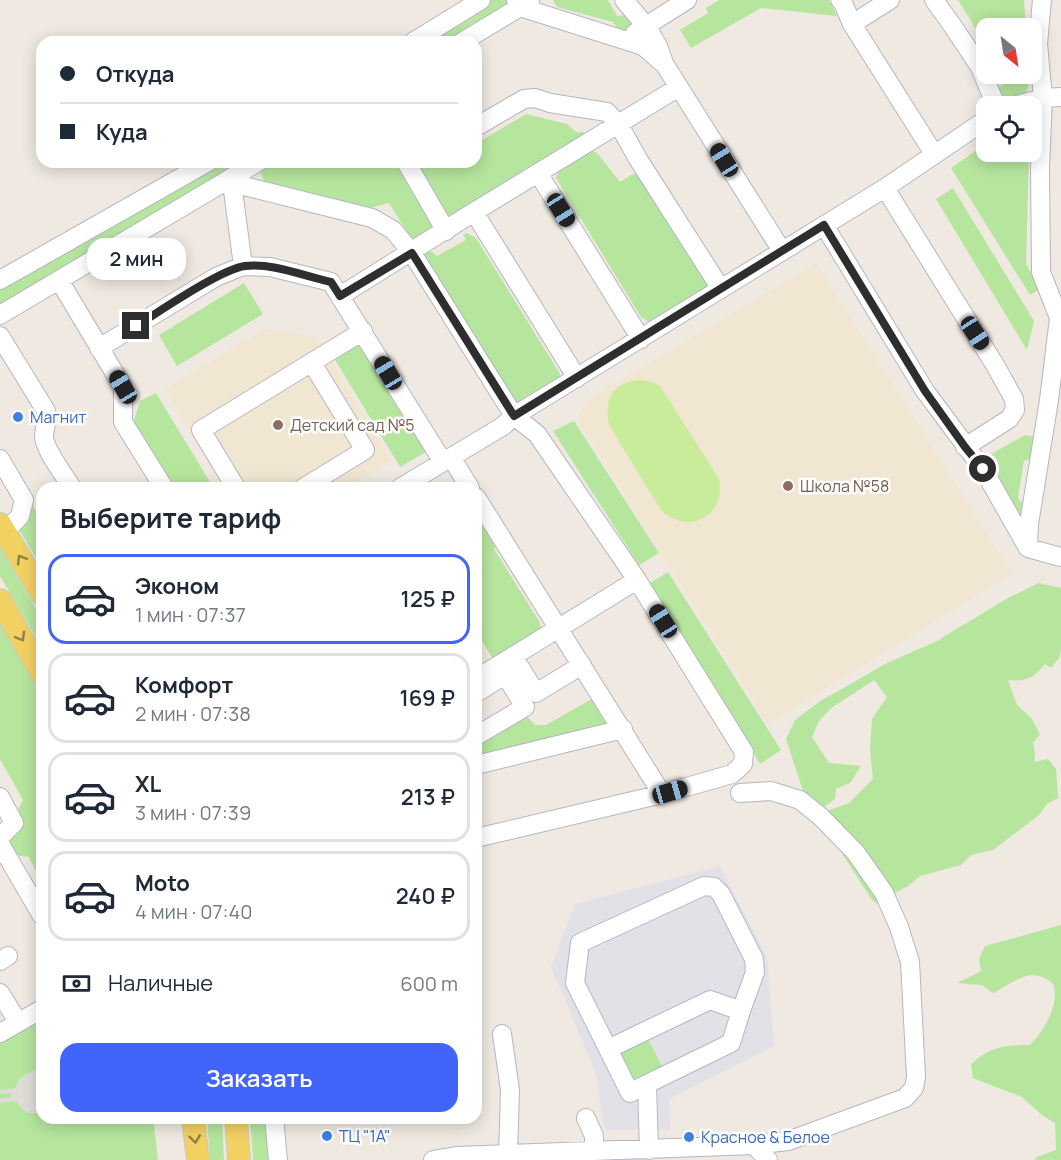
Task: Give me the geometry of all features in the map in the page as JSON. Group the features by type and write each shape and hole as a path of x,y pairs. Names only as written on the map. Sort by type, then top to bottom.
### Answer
{"main road":[{"path":"2,528 36,584"},
{"path":"0,600 36,663"},
{"path":"194,1124 198,1160"},
{"path":"237,1124 239,1160"}],"street":[{"path":"423,36 481,0"},
{"path":"624,0 646,26 658,46 665,65 782,251"},
{"path":"623,40 687,0"},
{"path":"852,24 890,0"},
{"path":"934,0 980,67 992,96"},
{"path":"1028,548 1029,524 1060,318 1041,272 1040,166 1052,98 1038,44 1042,0"},
{"path":"844,1 852,24 934,154"},
{"path":"471,36 522,2 643,46 665,65"},
{"path":"340,296 679,87"},
{"path":"482,124 524,99 535,98 550,103 607,112 619,125 638,159 721,289"},
{"path":"410,482 885,188 976,126"},
{"path":"0,280 197,168"},
{"path":"0,315 231,181 249,168"},
{"path":"413,168 446,231"},
{"path":"538,173 641,339"},
{"path":"231,181 372,218 393,230 412,253 514,416 537,434 637,580 744,752 743,764 732,774 662,794 482,837"},
{"path":"231,181 243,266"},
{"path":"885,188 1014,399 1015,410 1009,419 965,447"},
{"path":"474,212 577,378"},
{"path":"824,225 925,391 983,469 1028,548 1061,557"},
{"path":"99,348 216,278 243,266 270,267 331,282 447,460 465,482"},
{"path":"59,280 123,387 123,422 160,482"},
{"path":"232,482 201,430 363,331"},
{"path":"0,336 46,411 48,422 44,436 48,449 68,482"},
{"path":"312,363 365,450 313,482"},
{"path":"0,459 24,500 20,516 2,528"},
{"path":"482,506 662,794"},
{"path":"482,670 513,656 637,580"},
{"path":"513,656 536,693 582,665"},
{"path":"482,689 505,675 525,707 482,732"},
{"path":"482,764 623,729"},
{"path":"433,1160 456,1156 754,1145 788,1141 905,1098 914,1088 916,1077 910,962 899,927 884,893 856,853 821,817 800,800 771,791 740,793"},
{"path":"0,797 14,823 0,837"},
{"path":"0,844 36,906"},
{"path":"704,886 714,887 721,894 754,959 755,972 731,1043 630,1093 608,1049 575,983 580,943 704,886"},
{"path":"0,993 18,1022"},
{"path":"608,1049 710,1000 741,1011"},
{"path":"0,1033 36,1012"},
{"path":"502,1034 510,1090 508,1155"},
{"path":"647,1084 649,1149"},
{"path":"586,1118 594,1136 594,1152"},
{"path":"275,1124 278,1160"},
{"path":"754,1145 768,1160"}],"shaded area":[{"name":"Школа №58","path":"816,263 1012,574 768,724 576,418 591,398"},
{"name":"Детский сад №5","path":"265,329 317,337 392,461 356,482 221,482 165,389"},
{"path":"720,866 767,957 774,1046 669,1099 670,1130 605,1130 595,1071 551,967 575,904"},
{"path":"36,1070 36,1114 28,1113 16,1101 0,1103 0,1099 11,1097 11,1093 0,1094 0,1090 15,1088 21,1077"}],"green space":[{"path":"490,0 509,0 509,6 462,36 429,36"},
{"path":"553,0 608,0 617,16 626,15 631,21 629,28 622,31 613,22 557,7"},
{"path":"719,0 829,0 837,16 761,8 691,48 680,30 708,13 706,8"},
{"path":"958,0 1024,0 1025,18 976,18 976,29"},
{"path":"1004,84 1028,84 1023,96 1001,96 998,88"},
{"path":"526,114 567,124 576,132 583,132 586,136 539,166 533,164 455,214 445,216 418,170 420,168 482,168 482,140"},
{"path":"591,150 597,153 620,182 633,174 641,175 709,285 708,290 650,323 641,317 556,178 559,169"},
{"path":"976,151 976,162 1029,162 1026,264 1040,289 1030,295 951,168"},
{"path":"203,168 239,168 0,306 0,283"},
{"path":"266,168 400,168 432,220 432,231 412,240 389,203 366,209 264,181 260,172"},
{"path":"953,188 1034,321 1027,350 936,199"},
{"path":"467,233 476,238 560,374 560,379 519,404 515,402 423,255 428,251 437,256 466,240 463,235"},
{"path":"244,283 263,314 177,366 159,335"},
{"path":"362,334 431,449 400,467 331,353"},
{"path":"639,380 650,381 660,386 719,479 720,492 717,504 703,518 693,522 682,521 672,518 661,510 609,425 608,407 612,394 622,385"},
{"path":"156,393 210,482 167,482 133,423 140,401"},
{"path":"574,421 659,553 639,565 553,431"},
{"path":"1025,435 1037,437 1033,458 1024,461 1018,498 1027,509 1022,520 984,458"},
{"path":"33,506 36,511 36,558 18,528"},
{"path":"482,514 499,542 494,549 539,621 542,630 493,659 482,641"},
{"path":"0,547 36,609 36,638 0,576"},
{"path":"668,572 781,750 760,764 650,583"},
{"path":"1039,583 1061,588 1059,658 1051,668 1045,664 1029,678 1008,680 1017,705 1032,719 1040,735 1033,742 1034,762 1048,759 1056,769 1058,798 1047,804 1039,815 993,850 971,855 961,865 920,876 893,894 888,911 872,900 823,824 830,810 849,803 873,779 870,750 872,719 887,697 874,680 830,709 819,721 812,737 829,763 861,766 850,783 836,789 835,799 816,813 806,800 786,739 795,720 819,702 887,663 935,642 1008,598"},
{"path":"0,618 36,681 36,871 28,856 19,856 11,849 9,837 23,827 18,813 23,800 0,759"},
{"path":"599,695 618,727 482,760 482,738 524,713 535,725 546,725"},
{"path":"1061,925 1061,1160 1035,1160 1037,1157 1056,1150 1055,1123 1043,1116 1022,1097 973,1078 971,1064 998,1048 1030,1045 1040,1033 1053,1009 1055,992 1053,984 1035,975 1028,976 993,993 982,985 957,983 981,971 979,959 985,946"},
{"path":"36,1021 36,1124 154,1124 158,1160 0,1160 0,1041"},
{"path":"646,1034 664,1071 634,1085 617,1048"},
{"path":"207,1124 222,1124 224,1160 210,1160"},
{"path":"250,1124 271,1124 274,1160 253,1160"}],"place":[{"name":"Магнит","path":"18,417"},
{"name":"Детский сад №5","path":"278,425"},
{"name":"Школа №58","path":"788,486"},
{"name":"ТЦ \"1А\"","path":"327,1136"},
{"name":"Красное & Белое","path":"689,1137"}],"route":[{"path":"136,326 216,278 243,266 270,267 331,282 340,296 412,253 514,416 824,225 925,391 983,469"}]}
